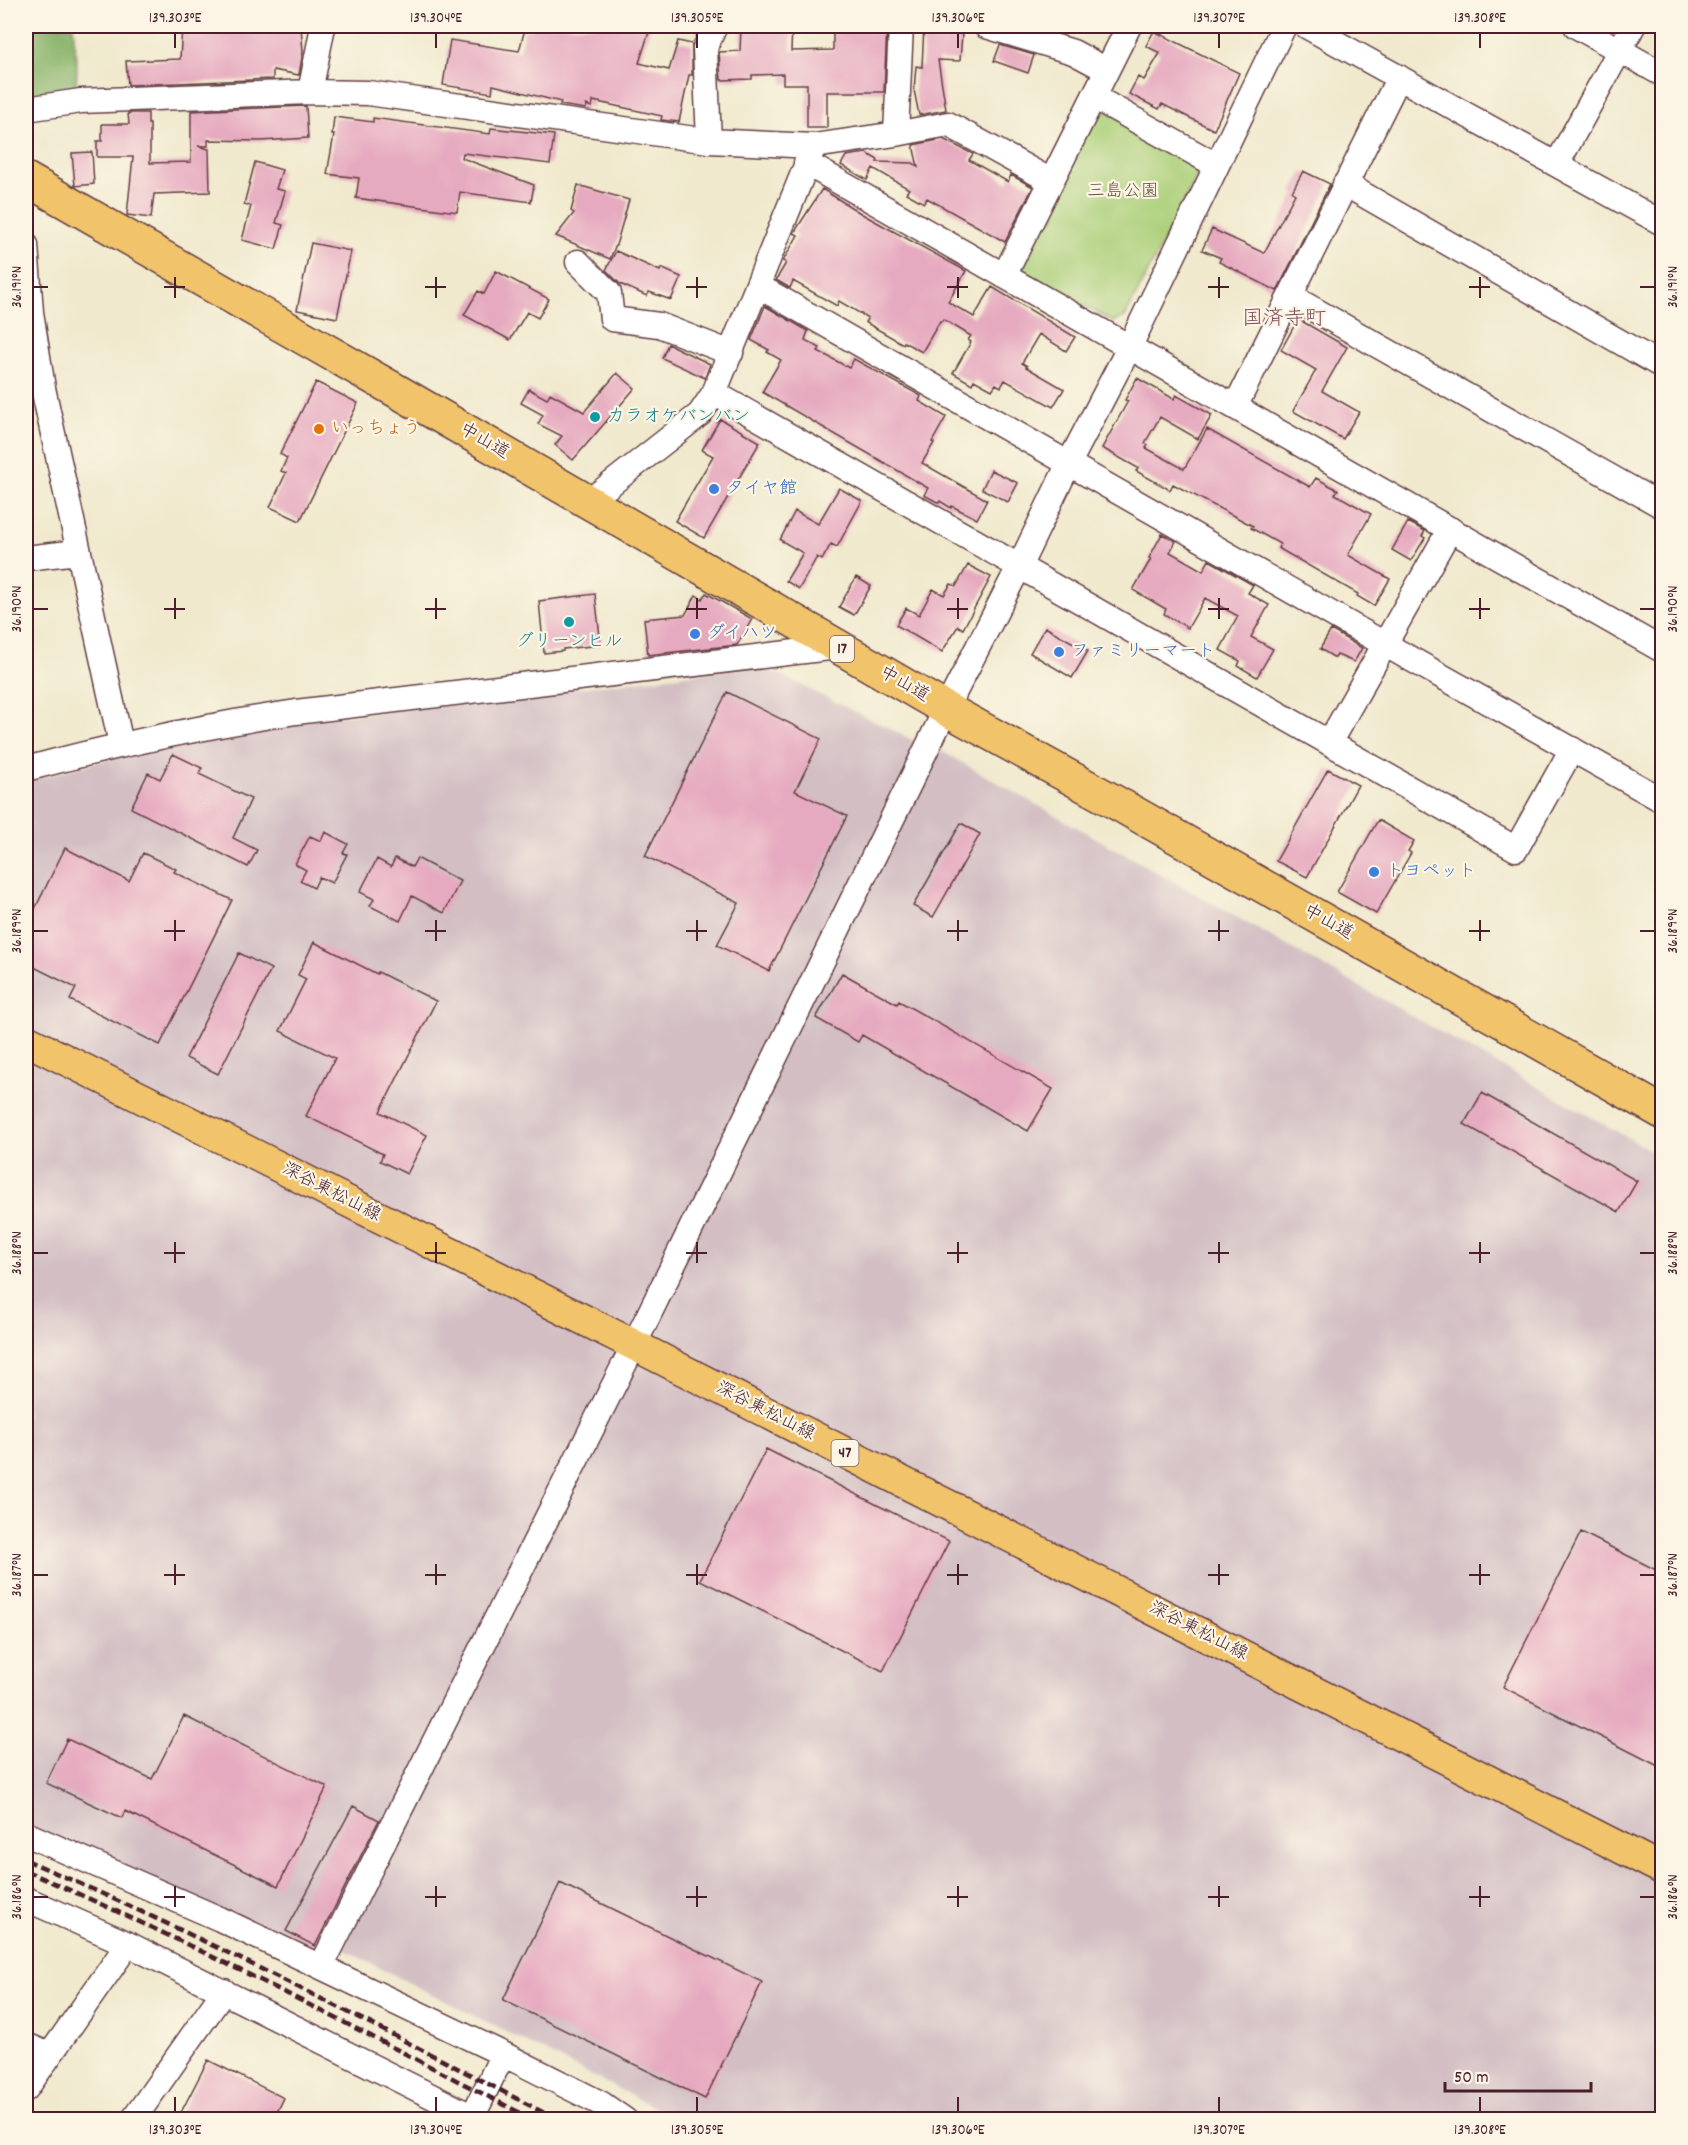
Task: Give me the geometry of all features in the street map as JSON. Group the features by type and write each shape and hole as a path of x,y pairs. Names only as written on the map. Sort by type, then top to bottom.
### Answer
{"highway":[{"name":"中山道","path":"26,179 946,709 1662,1112"}],"main road":[{"name":"深谷東松山線","path":"26,1040 634,1345 1662,1869"}],"street":[{"path":"310,92 323,26"},
{"path":"709,141 705,48 715,26"},
{"path":"896,134 901,26"},
{"path":"989,26 1073,52 1107,70"},
{"path":"1004,276 1129,26"},
{"path":"321,1966 634,1345 946,709 1129,348 1284,26"},
{"path":"1306,26 1662,223"},
{"path":"1576,26 1662,74"},
{"path":"1557,164 1633,26"},
{"path":"1235,407 1399,77"},
{"path":"26,109 81,101 310,92 380,95 810,154 948,124 1050,181"},
{"path":"1094,97 1216,165"},
{"path":"810,154 1004,276 1662,650"},
{"path":"588,502 699,414 714,393 810,154"},
{"path":"1345,184 1662,366"},
{"path":"26,245 28,313 78,552 122,744"},
{"path":"578,262 609,293 612,319 658,325 730,353"},
{"path":"758,286 1662,800"},
{"path":"1290,296 1662,506"},
{"path":"714,393 1516,849 1572,749"},
{"path":"1329,743 1450,529"},
{"path":"26,558 78,552"},
{"path":"26,769 122,744 219,724 296,712 838,647"},
{"path":"26,1834 321,1966 602,2104 625,2120"},
{"path":"26,1899 128,1944 474,2118 503,2054"},
{"path":"26,2089 128,1944"},
{"path":"133,2120 224,1991"},
{"path":"26,2045 50,2055"}],"shaded area":[{"path":"762,666 927,747 321,1967 26,1834 26,781 121,756 221,735 317,719"},
{"path":"936,748 1662,1157 1662,2119 677,2119 337,1946"}],"green space":[{"path":"26,26 73,26 77,66 76,90 26,101"},
{"name":"三島公園","path":"1105,110 1194,160 1198,174 1125,317 1113,322 1024,272 1022,260 1096,113"}],"building":[{"path":"182,26 248,26 248,30 301,26 303,52 299,75 273,70 273,79 128,85 126,61 180,59"},
{"path":"531,26 651,26 639,63 669,70 678,41 692,44 692,75 689,75 679,122 661,120 662,116 593,101 592,107 586,105 586,109 560,105 561,102 493,85 492,93 443,85 450,40 519,51 525,29 531,31"},
{"path":"741,26 792,26 791,51 833,50 833,26 887,26 884,92 827,92 827,128 807,128 807,84 783,84 783,74 752,75 752,79 721,80 719,52 740,51"},
{"path":"924,26 932,26 933,32 962,34 960,61 938,60 946,110 919,115 914,90 916,66 922,67"},
{"path":"1154,31 1239,73 1214,130 1162,104 1159,109 1129,94 1138,77 1144,80 1160,53 1146,46"},
{"path":"1000,45 1034,55 1028,73 994,61"},
{"path":"306,106 308,138 261,141 208,140 208,146 198,146 209,149 210,192 154,194 151,218 127,215 133,157 97,157 97,141 102,141 102,124 129,124 128,113 148,113 150,163 191,162 191,111"},
{"path":"334,117 373,122 373,118 490,134 491,128 554,135 550,164 463,153 462,158 534,185 531,202 460,192 457,212 356,198 359,178 327,174 334,135 332,135"},
{"path":"943,139 973,154 969,160 1008,182 1011,175 1033,187 1005,242 927,198 924,203 906,193 909,189 873,168 867,180 841,165 846,156 866,153 878,160 877,162 913,163 918,167 913,145"},
{"path":"92,152 94,184 75,186 72,153"},
{"path":"255,162 282,170 276,189 285,191 276,223 283,225 276,249 242,240 251,206 244,204"},
{"path":"1303,171 1330,184 1277,291 1219,262 1221,258 1202,250 1212,229 1264,253 1295,194 1292,192"},
{"path":"578,185 629,200 610,259 556,236 574,213 571,211"},
{"path":"822,189 862,214 966,271 948,302 974,317 992,287 1075,337 1066,351 1039,334 1022,363 1064,389 1053,407 1005,380 1001,387 996,384 992,390 974,380 972,384 953,373 971,342 968,340 971,336 943,319 922,352 865,322 868,318 839,301 837,306 793,281 790,288 776,280 786,263 783,261 798,235 794,233"},
{"path":"311,243 351,251 337,318 297,310"},
{"path":"616,251 660,271 661,268 681,277 671,300 649,292 647,296 620,284 606,270"},
{"path":"496,271 549,299 538,318 527,312 510,340 464,315 478,291 484,294"},
{"path":"765,306 808,331 805,340 820,348 818,351 849,368 854,359 921,396 919,401 946,417 922,463 987,500 977,519 924,495 928,488 762,392 781,360 751,340"},
{"path":"1298,319 1347,347 1322,391 1359,412 1343,439 1293,411 1316,370 1281,350"},
{"path":"668,344 710,364 705,378 662,358"},
{"name":"カラオケバンバン","path":"617,373 635,388 573,460 555,445 562,436 538,424 543,415 521,403 529,389 547,399 550,393 584,412"},
{"path":"1137,378 1174,399 1176,395 1212,415 1198,439 1160,417 1145,443 1148,445 1146,448 1184,469 1207,429 1310,487 1316,478 1338,490 1335,494 1371,514 1348,555 1390,579 1374,606 1357,596 1358,594 1278,548 1280,544 1251,528 1253,526 1173,484 1170,490 1136,471 1138,468 1102,448 1128,401 1125,400"},
{"name":"いっちょう","path":"316,382 358,403 300,521 270,507 286,473 281,471 287,458 280,454"},
{"name":"タイヤ館","path":"720,419 760,442 704,538 675,521 713,456 702,450"},
{"path":"991,470 1018,483 1008,502 982,489"},
{"path":"839,488 862,501 837,547 831,544 822,560 817,557 799,589 786,581 803,553 780,540 795,511 818,524"},
{"path":"1408,522 1425,531 1422,536 1425,538 1411,561 1392,550"},
{"path":"1162,534 1176,541 1170,552 1203,571 1209,560 1253,585 1248,593 1269,605 1251,637 1273,649 1257,677 1238,666 1240,661 1220,650 1238,616 1205,598 1188,628 1164,614 1166,609 1133,590"},
{"path":"968,565 991,577 963,629 958,626 942,652 896,625 906,608 919,615 933,589 944,595 951,584 956,586"},
{"path":"856,577 871,586 854,615 839,607"},
{"name":"ダイハツ","path":"706,593 752,619 737,645 648,655 644,619 685,615 696,595 702,599"},
{"name":"グリーンヒル","path":"595,594 601,645 544,653 539,601"},
{"name":"ファミリーマート","path":"1045,627 1088,651 1072,678 1030,653"},
{"path":"1331,630 1362,648 1354,662 1337,655 1335,658 1320,649"},
{"path":"727,692 821,739 795,791 847,816 769,971 717,945 739,903 645,856"},
{"path":"173,754 202,768 199,774 251,799 233,838 257,850 248,867 131,808 148,773 160,779"},
{"path":"1328,769 1358,785 1307,877 1276,861"},
{"name":"トヨペット","path":"1378,820 1414,841 1408,851 1411,853 1376,914 1337,892"},
{"path":"961,823 980,834 933,917 913,906"},
{"path":"325,832 348,844 343,853 347,854 332,883 319,877 314,888 300,881 306,870 295,864 310,836 321,841"},
{"path":"65,848 129,881 143,853 176,869 174,872 232,900 160,1045 70,1000 76,988 26,963 26,927"},
{"path":"395,858 412,867 417,858 460,881 444,913 412,896 400,921 370,906 374,899 360,892 377,859 391,867"},
{"path":"314,942 436,1001 380,1112 427,1135 407,1174 380,1161 383,1154 306,1116 335,1058 280,1031 306,979 298,975"},
{"path":"239,953 271,969 218,1074 186,1058"},
{"path":"842,973 897,1004 899,1001 1053,1089 1028,1131 862,1035 858,1042 816,1018"},
{"path":"1482,1093 1637,1181 1619,1212 1464,1124"},
{"path":"766,1449 949,1541 883,1671 700,1580"},
{"path":"1581,1532 1662,1573 1662,1768 1503,1687"},
{"path":"184,1716 327,1787 278,1886 125,1811 122,1818 46,1783 67,1739 152,1779"},
{"path":"353,1806 379,1820 315,1946 286,1931"},
{"path":"560,1883 762,1982 705,2099 503,2000"},
{"path":"208,2060 284,2098 273,2120 177,2120"}],"railway":[{"path":"26,1860 227,1953 360,2018 558,2120"},
{"path":"26,1871 155,1929 534,2120"}],"place":[{"name":"カラオケバンバン","path":"595,417"},
{"name":"いっちょう","path":"319,429"},
{"name":"タイヤ館","path":"714,489"},
{"name":"グリーンヒル","path":"569,622"},
{"name":"ダイハツ","path":"695,634"},
{"name":"ファミリーマート","path":"1059,652"},
{"name":"トヨペット","path":"1374,872"}],"district":[{"name":"国済寺町","path":"1284,320"}]}
